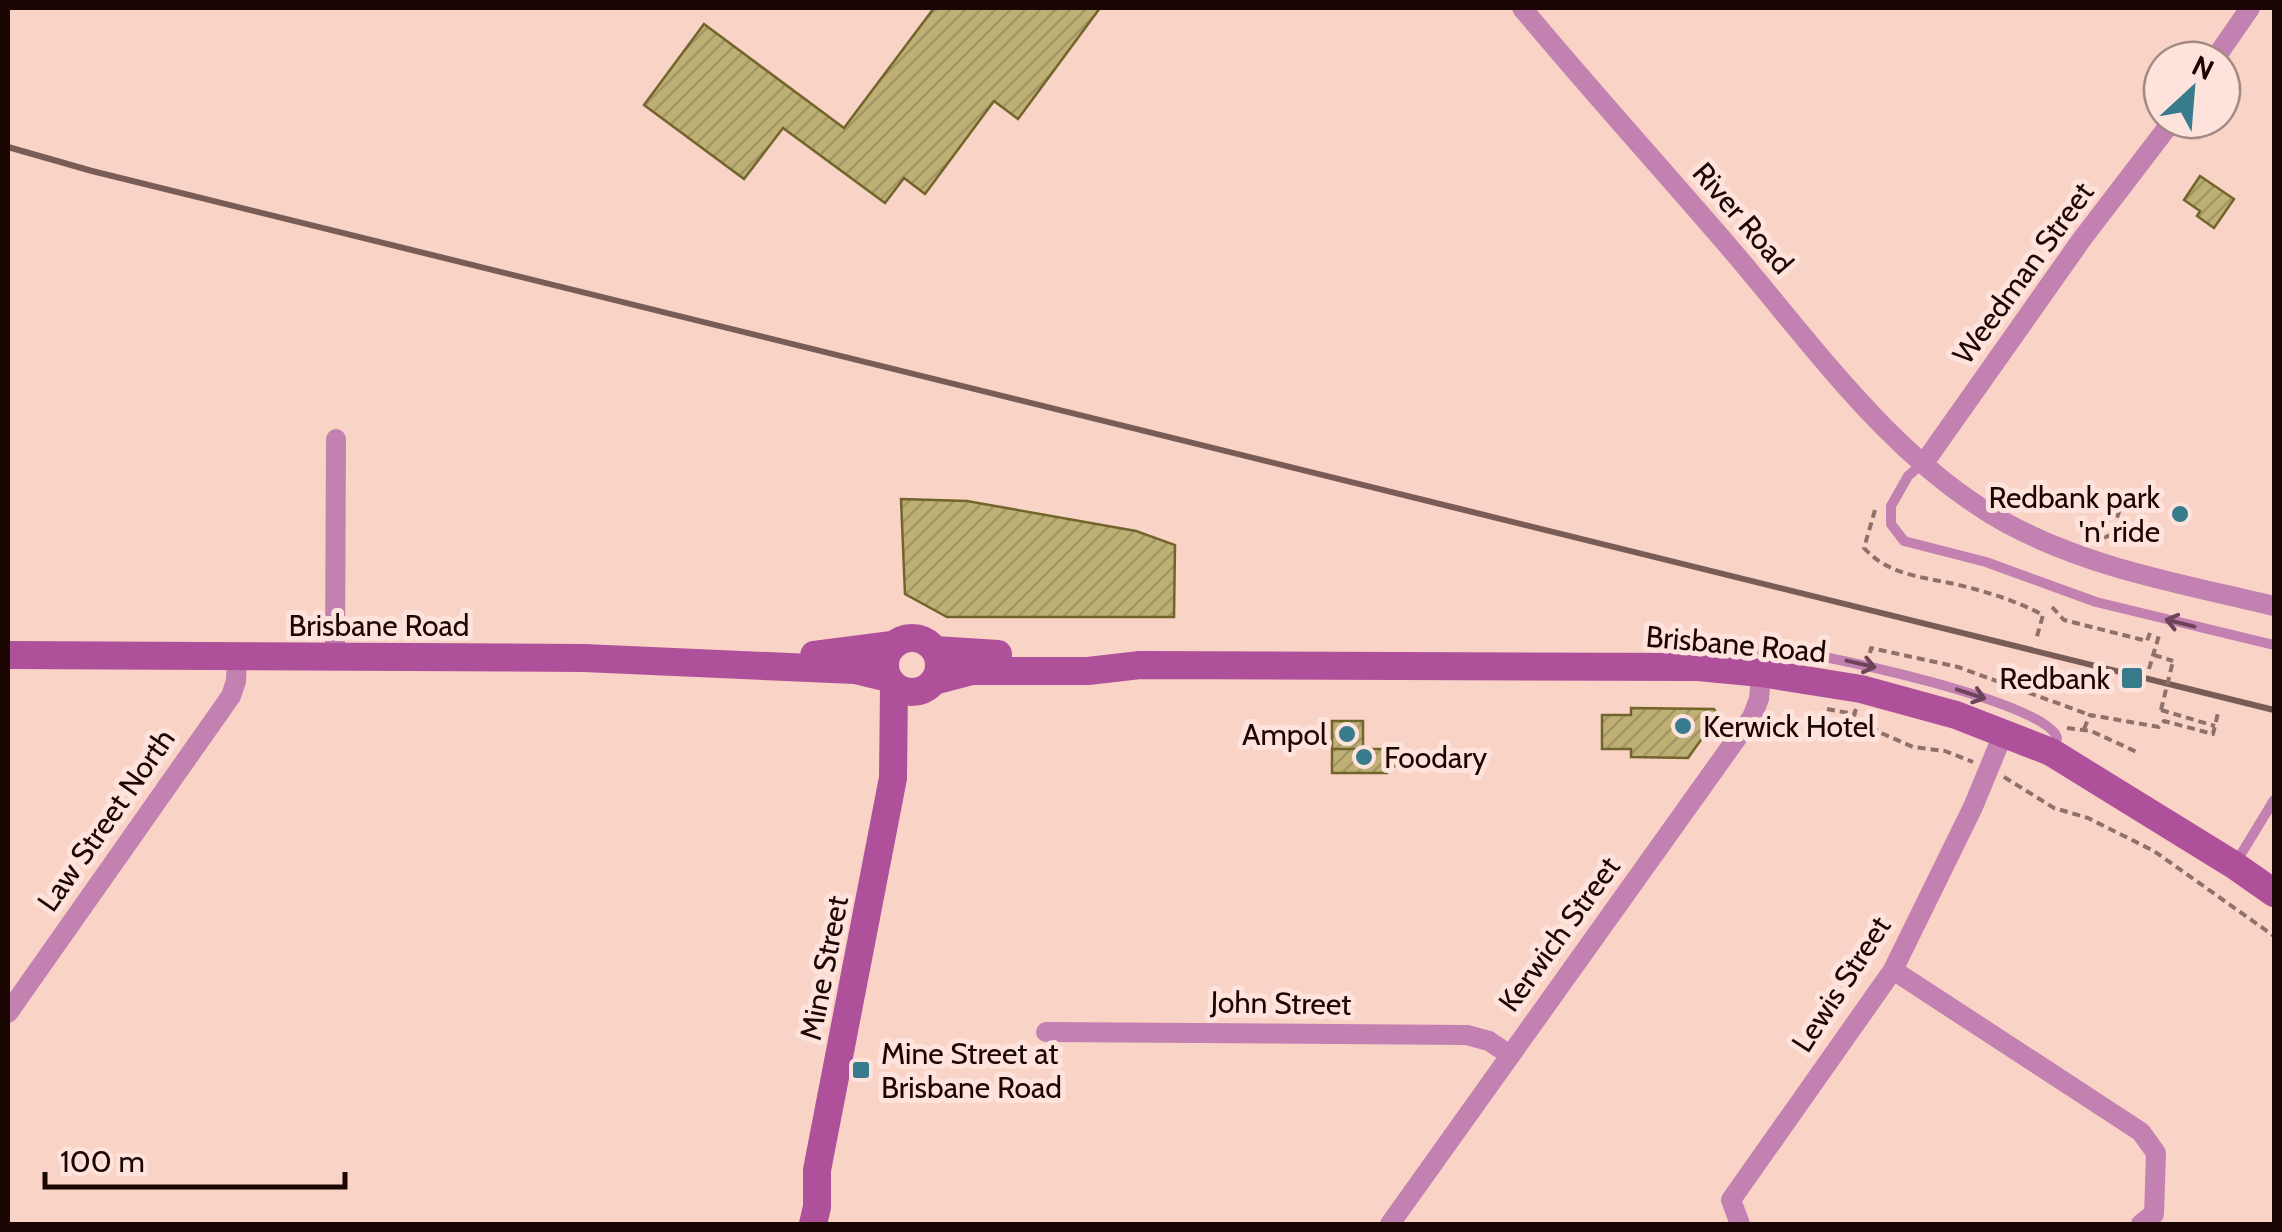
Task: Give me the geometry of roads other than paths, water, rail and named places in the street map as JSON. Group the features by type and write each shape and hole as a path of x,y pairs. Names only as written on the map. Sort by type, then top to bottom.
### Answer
{"main road":[{"path":"910,638 928,643 939,662 930,685 911,692 891,682 884,661 892,646 910,638"},
{"name":"Brisbane Road","path":"750,665 892,646"},
{"name":"Brisbane Road","path":"934,650 1140,665 1698,668 1761,673 1861,689 1926,705 2004,732 2051,740 2274,893"},
{"name":"Brisbane Road","path":"8,655 584,658 864,671 891,682"},
{"name":"Brisbane Road","path":"930,685 972,671 1088,671 1140,665"},
{"name":"Mine Street","path":"891,682 893,778"},
{"name":"Mine Street","path":"813,1224 817,1170 893,778 930,685"},
{"name":"Mine Street","path":"792,1224 817,1170"}],"street":[{"name":"River Road","path":"1522,8 1833,369 1924,463 1978,506 2040,541 2081,558 2274,606"},
{"path":"2228,40 2250,8"},
{"name":"Weedman Street","path":"1924,463 2157,140"},
{"path":"335,657 336,439"},
{"name":"Law Street North","path":"8,1013 231,696 237,656"},
{"name":"Kerwich Street","path":"1390,1224 1752,717 1759,699 1761,673"},
{"name":"Lewis Street","path":"1740,1224 1731,1200 1892,970 1973,807 2004,732"},
{"path":"1892,970 2141,1132 2156,1153 2147,1219"},
{"name":"John Street","path":"1046,1032 1467,1035 1489,1041 1510,1055"}],"lane":[{"path":"1924,463 1908,476 1891,506 1891,524 1904,541 1986,562 2096,602 2274,645"},
{"path":"1698,668 1762,649 1813,655 1962,691 2051,740"},
{"path":"2234,865 2274,800"}],"railway":[{"path":"8,147 92,171 2274,710"}],"place":[{"name":"Redbank park 'n' ride","path":"2180,514"},
{"name":"Redbank","path":"2132,678"},
{"name":"Kerwick Hotel","path":"1683,726"},
{"name":"Ampol","path":"1347,734"},
{"name":"Foodary","path":"1364,757"},
{"name":"Mine Street at Brisbane Road","path":"861,1070"}]}
